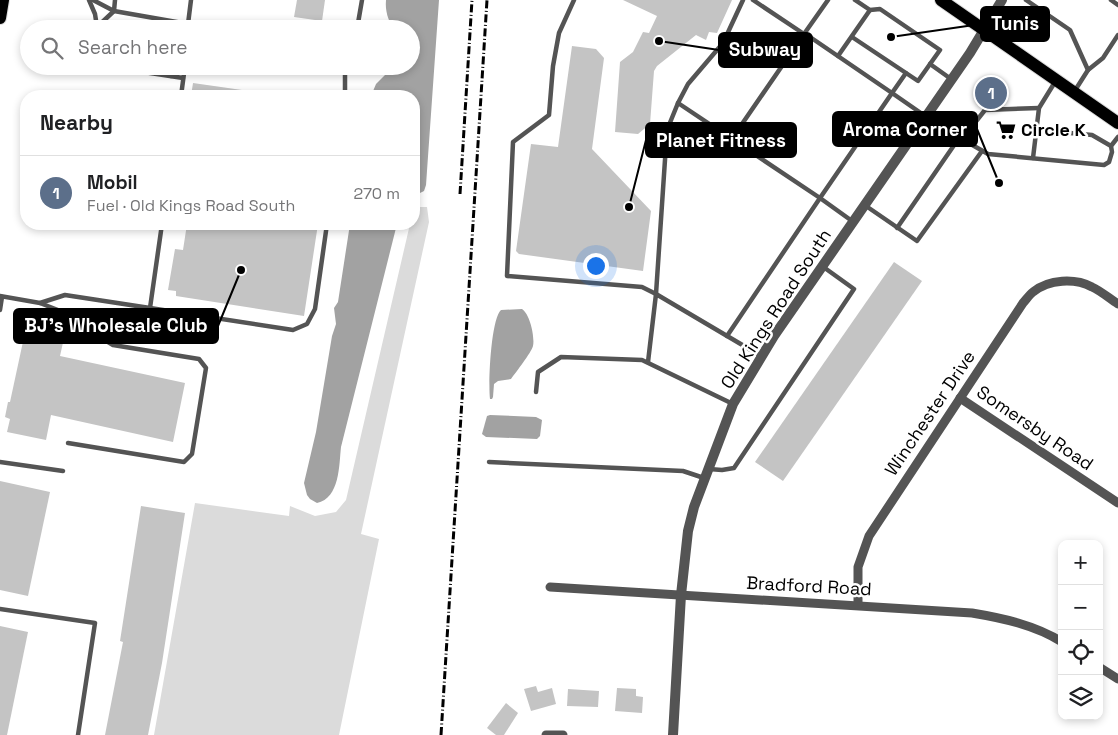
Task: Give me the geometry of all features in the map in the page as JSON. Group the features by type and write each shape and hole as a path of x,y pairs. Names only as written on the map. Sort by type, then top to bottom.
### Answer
{"main road":[{"path":"0,18 3,0"},
{"path":"941,0 984,28 1118,123"}],"street":[{"name":"Old Kings Road South","path":"673,735 681,596 688,531 706,473 733,404 761,356 952,80 1002,0"},
{"name":"Winchester Drive","path":"858,605 858,568 869,536 1023,303 1033,292 1047,284 1065,281 1080,282 1092,287 1118,304"},
{"name":"Somersby Road","path":"960,398 1118,503"},
{"name":"Bradford Road","path":"550,587 972,613 1010,620 1058,640"},
{"path":"1103,670 1118,679"},
{"path":"546,735 563,735"}],"lane":[{"path":"89,0 96,20"},
{"path":"93,0 114,11 156,20"},
{"path":"104,20 114,11 115,0"},
{"path":"189,20 191,0"},
{"path":"359,20 362,0"},
{"path":"574,0 559,34 553,66 550,115 512,142 507,276 642,287 761,356"},
{"path":"648,362 656,294 667,130 688,84 723,43 743,0"},
{"path":"753,0 926,117 988,154 1104,165 1110,162 1111,146 1118,136"},
{"path":"732,140 828,0"},
{"path":"852,37 918,82 940,50 880,9 870,10 855,0"},
{"path":"1026,0 1070,30 1088,70"},
{"path":"1111,0 1118,5"},
{"path":"838,56 870,10"},
{"path":"1074,93 1088,70 1103,58 1118,35"},
{"path":"930,64 952,80"},
{"path":"727,336 906,73"},
{"path":"164,75 184,78"},
{"path":"182,90 184,75"},
{"path":"345,75 345,90"},
{"path":"1033,158 1039,108 1056,80"},
{"path":"678,103 853,221"},
{"path":"897,228 961,138 985,110 1039,108"},
{"path":"1036,130 1092,135 1111,146"},
{"path":"864,205 917,241 982,151"},
{"path":"150,308 161,230"},
{"path":"40,302 65,295 293,330 307,324 314,309 326,230"},
{"path":"489,462 706,473 734,468 854,289 822,266"},
{"path":"0,310 1,296 40,302 68,314 92,321 102,328 108,342 113,345 198,359 206,368 192,454 184,462 68,443"},
{"path":"536,392 538,372 561,356 642,360 733,404"},
{"path":"0,462 63,471"},
{"path":"0,609 95,623 78,735"}],"shaded area":[{"path":"386,0 439,0 426,185 424,191 420,193 420,90 374,90 376,84 385,75 420,75 420,20 389,20"},
{"path":"420,207 427,207 429,222 361,534 379,539 339,735 154,735 195,503 289,516 290,506 315,516 336,512 346,500 409,230 420,230"},
{"path":"349,230 395,230 341,447 337,480 330,495 325,500 317,503 307,495 304,483 316,432 332,336 336,324 334,308 338,302"},
{"path":"522,309 531,326 533,337 532,349 511,379 498,381 494,384 493,397 490,399 491,352 498,316 501,310"},
{"path":"487,416 536,417 542,420 540,436 537,439 486,437 482,434"}],"building":[{"path":"297,0 325,0 322,20 294,17"},
{"path":"623,0 732,0 717,33 709,32 706,40 696,35 657,66 654,71 650,124 638,134 615,132 620,62 633,52 643,32 649,33 657,16"},
{"path":"572,46 596,49 604,58 592,149 651,211 643,271 519,254 516,251 531,144 558,147"},
{"path":"193,83 242,90 192,90"},
{"path":"186,230 317,230 304,316 176,296 176,291 168,290 175,249 183,250"},
{"path":"894,262 922,281 783,481 755,462"},
{"path":"52,316 68,320 60,356 185,383 173,442 51,415 46,440 7,432 10,419 5,417 27,323 50,328"},
{"path":"0,481 50,492 28,596 0,590"},
{"path":"141,506 185,513 162,663 148,735 105,735 123,642 120,641"},
{"path":"0,626 28,632 7,735 0,735"},
{"path":"536,686 538,692 552,688 556,704 531,711 524,689"},
{"path":"617,688 636,689 636,696 643,697 642,713 615,711"},
{"path":"568,689 599,691 598,707 567,706"},
{"path":"506,703 518,713 504,735 496,735 487,728"}],"railway":[{"path":"460,194 472,0"},
{"path":"441,735 487,0"}],"place":[{"name":"Tunis","path":"891,37"},
{"name":"Subway","path":"659,41"},
{"name":"Mobil","path":"991,93"},
{"name":"Circle K","path":"1006,130"},
{"name":"Aroma Corner","path":"999,183"},
{"name":"Planet Fitness","path":"629,207"},
{"name":"BJ's Wholesale Club","path":"241,270"}]}
